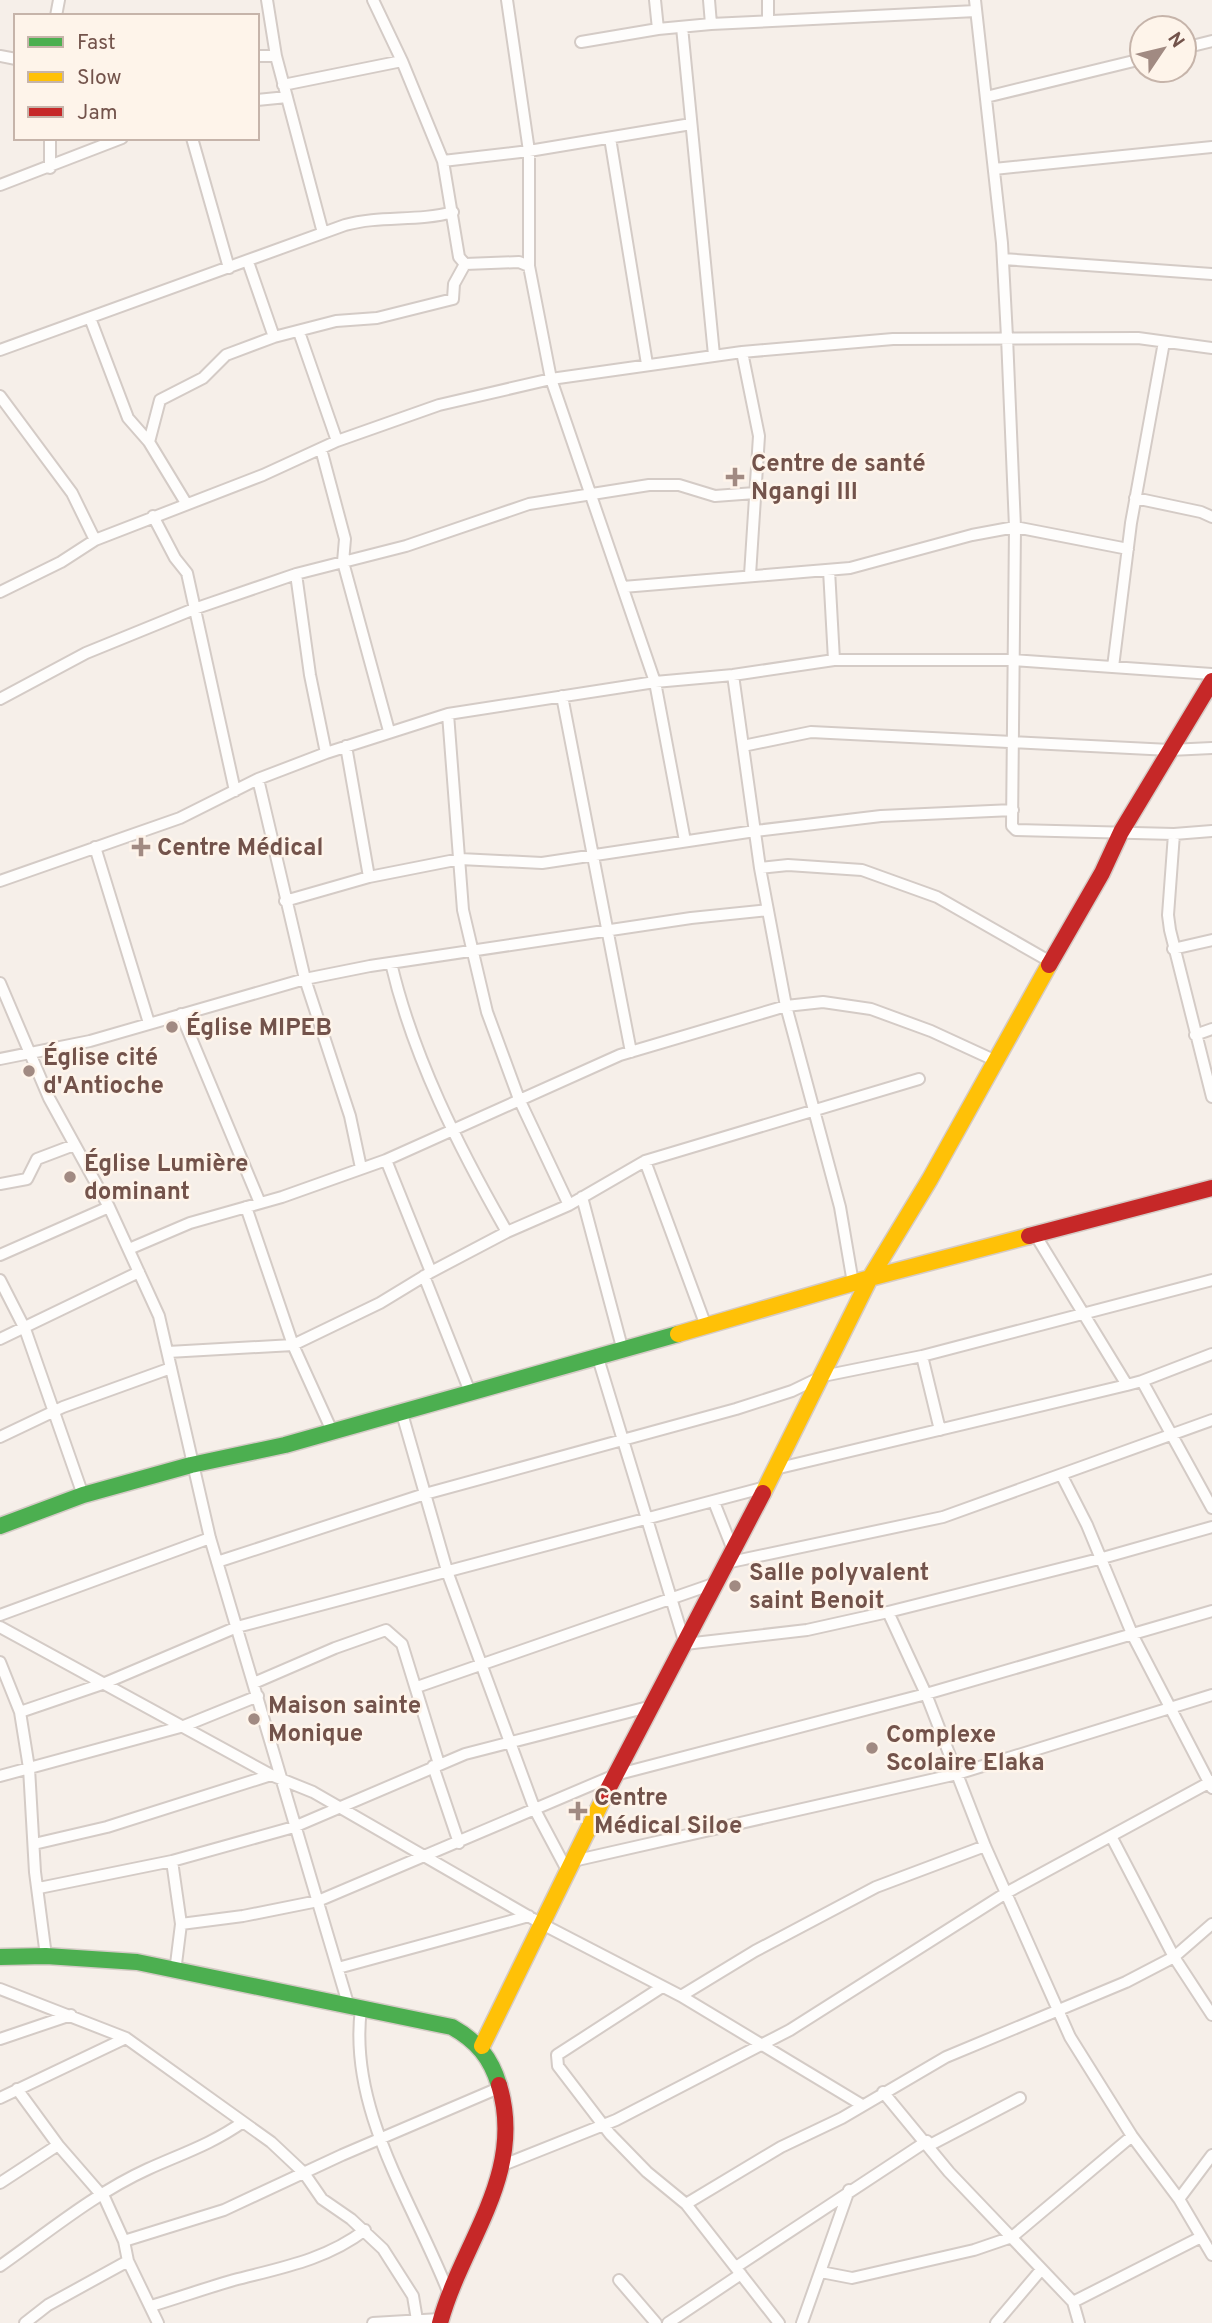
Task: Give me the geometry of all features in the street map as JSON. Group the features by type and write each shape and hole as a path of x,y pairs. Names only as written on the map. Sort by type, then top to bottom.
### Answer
{"street":[{"path":"267,0 276,56 323,233"},
{"path":"373,0 402,61 443,161 459,257 465,264"},
{"path":"507,0 529,151 529,266 551,379 655,682 685,841"},
{"path":"655,0 658,29"},
{"path":"709,0 711,24"},
{"path":"768,0 768,21"},
{"path":"581,42 658,29 711,24 976,5 1003,259 1007,337 1015,527 1012,826 1016,830 1174,834 1212,831"},
{"path":"682,27 715,355"},
{"path":"259,56 276,56"},
{"path":"283,85 402,61"},
{"path":"986,97 1128,62"},
{"path":"259,100 287,97"},
{"path":"443,161 529,151 691,124"},
{"path":"610,138 648,364"},
{"path":"50,140 50,168"},
{"path":"0,185 117,140"},
{"path":"193,140 229,268"},
{"path":"994,169 1212,147"},
{"path":"0,350 367,219 437,216 453,212"},
{"path":"1003,259 1053,260 1212,274"},
{"path":"248,262 274,337"},
{"path":"465,264 519,262 529,266"},
{"path":"149,442 160,400 203,378 226,355 274,337 336,321 377,318 453,299 454,284 465,264"},
{"path":"90,318 128,418 149,442 186,503"},
{"path":"299,332 337,441"},
{"path":"0,592 61,562 95,540 263,475 337,441 439,405 551,379 715,355 823,343 1007,337 1138,338 1212,348"},
{"path":"1113,667 1135,498 1164,342"},
{"path":"742,352 760,436 750,575"},
{"path":"0,396 72,493 95,540"},
{"path":"321,449 345,539 343,562 389,731"},
{"path":"0,699 86,653 194,609 296,574 406,546 529,505 673,484 715,496 755,494"},
{"path":"1135,498 1202,512 1212,517"},
{"path":"153,516 175,558 187,573 235,791"},
{"path":"623,587 857,567 972,535 1015,527 1128,549"},
{"path":"830,570 834,660"},
{"path":"296,574 310,675 326,753"},
{"path":"0,881 180,818 258,779 326,753 448,714 655,682 733,675 834,660 1012,660 1212,674"},
{"path":"733,675 760,869 786,1006 840,1208 852,1283"},
{"path":"482,2046 536,1920 570,1866 685,1644 713,1584 823,1376 870,1278 930,1179 1049,961 1102,873 1121,832 1212,681"},
{"path":"562,696 610,931 631,1052"},
{"path":"448,714 462,905 486,1012 519,1099 569,1205"},
{"path":"743,746 811,732 1170,750 1212,748"},
{"path":"346,746 369,877"},
{"path":"258,779 305,979 350,1116 361,1168"},
{"path":"285,901 369,877 460,859 542,863 755,831 881,816 1013,810"},
{"path":"1174,834 1168,915 1173,948 1212,1097"},
{"path":"95,847 149,1023"},
{"path":"760,869 788,865 862,870 937,897 1049,961"},
{"path":"0,1059 90,1041 305,979 391,963 768,910"},
{"path":"1173,948 1212,940"},
{"path":"391,963 404,1018 452,1128 507,1232"},
{"path":"0,983 29,1053 74,1145 109,1207 159,1316 191,1465 210,1538 283,1779 294,1827 338,1968 355,2008 366,2094 380,2140 447,2289"},
{"path":"129,1249 190,1223 260,1203 386,1160 452,1128 631,1052 786,1006 822,1002 872,1009 931,1031 994,1060"},
{"path":"181,1014 260,1203"},
{"path":"1195,1035 1212,1029"},
{"path":"168,1352 293,1345 380,1303 507,1232 569,1205 645,1161 814,1112 880,1088 919,1079"},
{"path":"0,1184 27,1179 32,1175 37,1158 74,1145"},
{"path":"386,1160 470,1392"},
{"path":"645,1161 706,1326"},
{"path":"0,1526 83,1496 191,1465 332,1432 401,1410 623,1351 870,1278 1212,1188"},
{"path":"582,1197 623,1351"},
{"path":"0,1255 109,1207"},
{"path":"246,1207 293,1345 332,1432"},
{"path":"1036,1236 1127,1385"},
{"path":"0,1339 139,1272"},
{"path":"0,1280 25,1329 83,1496"},
{"path":"217,1562 425,1494 792,1391 823,1376 922,1356 1212,1280"},
{"path":"775,1469 1127,1385 1212,1354"},
{"path":"922,1356 940,1430"},
{"path":"598,1358 645,1520 685,1644"},
{"path":"0,1437 52,1412 171,1368"},
{"path":"1142,1381 1212,1508"},
{"path":"401,1410 448,1573 535,1810 570,1866"},
{"path":"729,1557 943,1517 1212,1420"},
{"path":"503,2165 603,2126 789,2030 1006,1893 1211,1784 1133,1636 1087,1525 1062,1476"},
{"path":"20,1712 105,1683 237,1627 766,1487"},
{"path":"714,1502 729,1557"},
{"path":"685,1644 807,1630 1099,1559 1212,1527"},
{"path":"0,1615 210,1538"},
{"path":"417,1687 713,1584"},
{"path":"181,1924 243,1916 318,1901 615,1775 926,1694 1212,1611"},
{"path":"888,1612 926,1694 985,1846 1070,2037 1132,2136 1179,2199 1212,2255"},
{"path":"0,1627 271,1775 340,1807 536,1920 681,1996 862,2105"},
{"path":"254,1683 379,1630 393,1633 402,1644 417,1687 436,1765 460,1843"},
{"path":"0,1662 20,1712 29,1768 46,1956"},
{"path":"0,1696 12,1691"},
{"path":"570,1866 957,1774 1212,1695"},
{"path":"0,1776 184,1726 258,1696"},
{"path":"39,1888 172,1861 294,1827 436,1765 512,1742 652,1706"},
{"path":"34,1844 107,1827 271,1775"},
{"path":"1111,1836 1174,1957 1212,2015"},
{"path":"681,1996 766,1945 876,1887 985,1846"},
{"path":"172,1861 181,1924 175,1972"},
{"path":"338,1968 536,1920"},
{"path":"686,2204 781,2147 842,2118 883,2092 978,2042 1059,2012 1174,1957 1212,1924"},
{"path":"0,1957 117,1959 464,2031 482,2046 493,2063 501,2087 503,2165 490,2205 447,2289 440,2321 373,2323"},
{"path":"662,1987 557,2055 562,2073 603,2126 647,2172 686,2204 779,2323"},
{"path":"0,1989 126,2038 271,2142 304,2173 322,2199 365,2230 383,2249 413,2296 417,2320"},
{"path":"0,2039 71,2015"},
{"path":"0,2098 126,2038"},
{"path":"124,2241 224,2210 501,2087"},
{"path":"17,2089 58,2145 102,2195 124,2241 128,2260 158,2323"},
{"path":"883,2092 950,2172 1013,2238 1040,2271 1073,2302 1079,2323"},
{"path":"668,2323 849,2190 928,2143 1020,2098"},
{"path":"0,2266 102,2195 147,2169 218,2140 243,2122"},
{"path":"821,2272 852,2278 974,2250 1013,2238 1132,2136"},
{"path":"0,2183 58,2145"},
{"path":"1179,2199 1212,2155"},
{"path":"802,2323 849,2190"},
{"path":"151,2306 233,2280 288,2268 344,2246 365,2230"},
{"path":"1073,2302 1201,2237"},
{"path":"25,2323 48,2305 128,2260"},
{"path":"996,2323 1040,2271"},
{"path":"619,2280 656,2323"}],"traffic: fast":[{"path":"0,1526 83,1495 191,1465 285,1445 678,1334"},
{"path":"0,1957 46,1956 137,1962 452,2027 482,2051 499,2085"}],"traffic: slow":[{"path":"763,1493 870,1278 930,1179 1049,965"},
{"path":"678,1334 870,1278 1029,1236"},
{"path":"482,2046 606,1793"}],"traffic: jam":[{"path":"1049,965 1102,873 1121,832 1212,681"},
{"path":"1029,1236 1212,1188"},
{"path":"606,1793 763,1493"},
{"path":"440,2323 498,2178 504,2148 505,2117 499,2085"}],"place":[{"name":"Centre de santé Ngangi III","path":"735,477"},
{"name":"Centre Médical","path":"141,847"},
{"name":"Église MIPEB","path":"172,1027"},
{"name":"Église cité d'Antioche","path":"29,1071"},
{"name":"Église Lumière dominant","path":"70,1177"},
{"name":"Salle polyvalent saint Benoit","path":"735,1586"},
{"name":"Maison sainte Monique","path":"254,1719"},
{"name":"Complexe Scolaire Elaka","path":"872,1748"},
{"name":"Centre Médical Siloe","path":"578,1811"}]}
